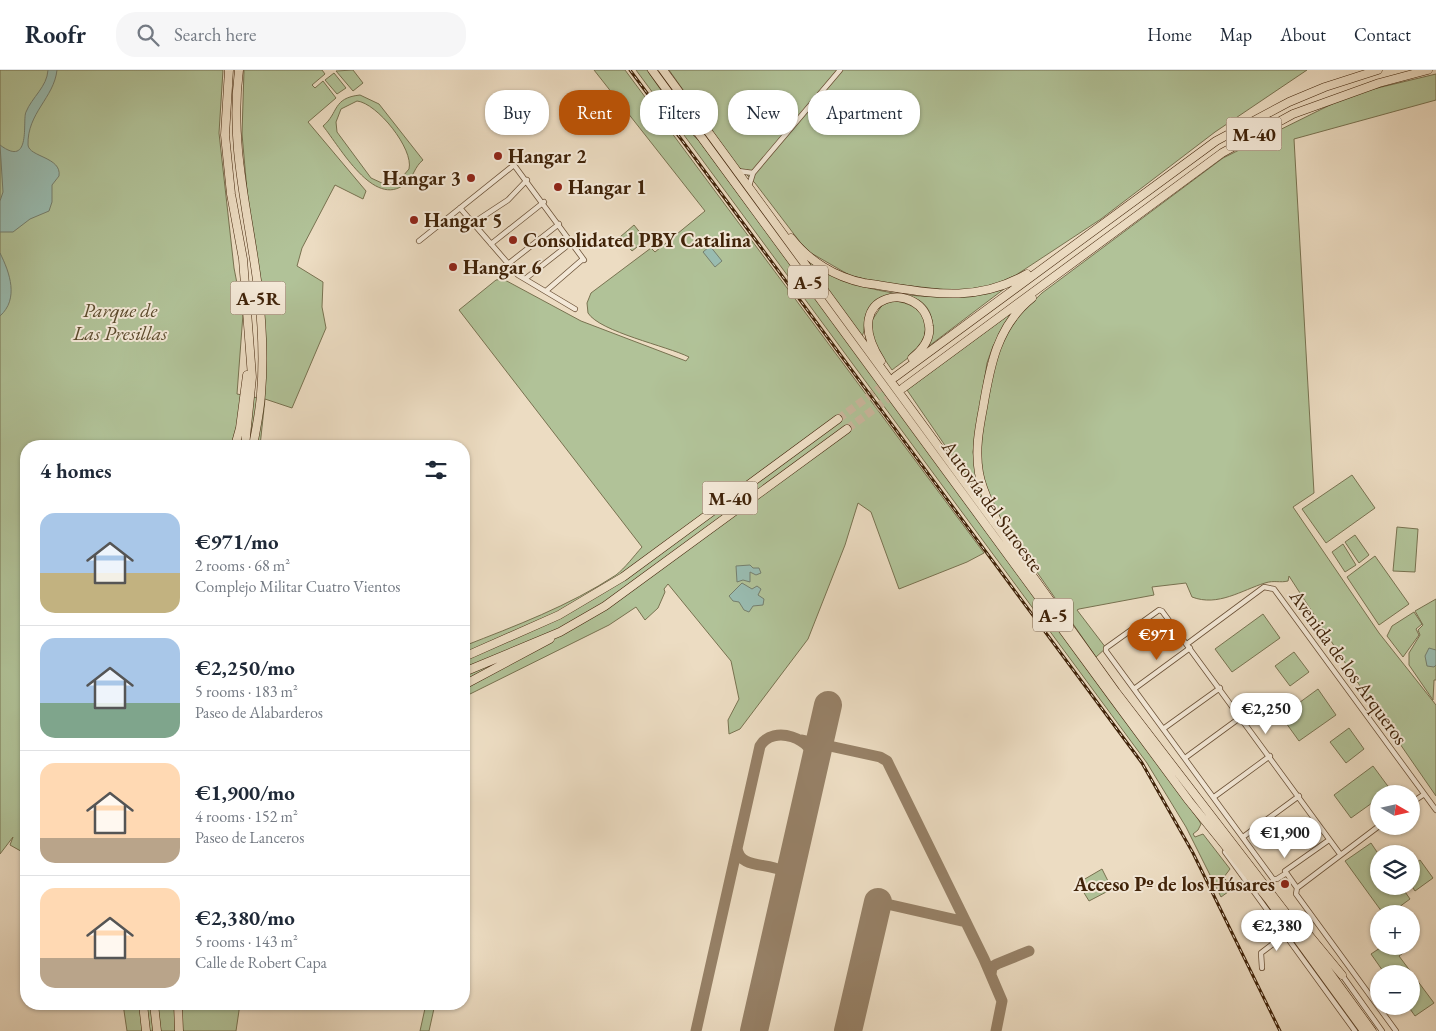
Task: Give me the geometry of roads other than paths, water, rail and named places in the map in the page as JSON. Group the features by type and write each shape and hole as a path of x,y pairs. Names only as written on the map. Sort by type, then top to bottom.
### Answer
{"highway":[{"name":"A-5R","path":"229,70 226,135 231,194 243,260 252,377 246,440"},
{"name":"A-5R","path":"239,70 236,135 243,203 258,289 261,341 261,394 254,440"},
{"name":"Autovía del Suroeste","path":"652,70 1202,817 1268,899 1364,1031"},
{"name":"Autovía del Suroeste","path":"663,70 1116,692 1259,876 1372,1031"},
{"name":"M-40","path":"939,448 938,442 874,351 867,334 868,321 874,309 885,300 897,297 910,300 919,305 927,315 930,329 926,342 919,353 895,377 1216,141 1256,118 1325,87 1378,70"},
{"name":"M-40","path":"903,388 1222,153 1293,114 1378,83 1428,70"},
{"path":"757,199 764,203 795,243 824,267 850,280 864,284 958,295 988,291 1012,282 1060,250 1079,240"},
{"path":"1001,532 983,491 977,456 989,372 995,350 1012,318 1045,284"},
{"path":"237,440 247,378 249,319"},
{"path":"258,440 261,394"},
{"name":"M-40","path":"470,654 560,615 616,582 838,419"},
{"name":"M-40","path":"470,670 560,632 605,606 635,586 847,429"},
{"path":"470,682 544,644 560,632"},
{"path":"1259,876 1265,880 1342,975"},
{"path":"144,1010 146,1031"},
{"path":"154,1010 156,1031"},
{"path":"178,1010 179,1031"}],"street":[{"path":"748,187 753,173 840,70"},
{"path":"419,241 514,165 544,202 584,260 546,291"},
{"path":"736,170 746,174 753,173"},
{"path":"473,223 508,200 527,180"},
{"path":"491,244 544,202"},
{"path":"460,208 508,264 525,279 574,309"},
{"path":"508,264 559,224"},
{"path":"525,279 572,242"},
{"name":"Avenida de los Arqueros","path":"1189,646 1264,587 1274,589 1423,795 1436,810"},
{"path":"1329,840 1285,871 1285,874 1277,879 1273,879 1106,648 1159,610 1162,611 1340,854"},
{"path":"1134,689 1189,646"},
{"path":"1163,729 1220,688"},
{"path":"1185,758 1241,717"},
{"path":"1214,798 1270,756"},
{"path":"1243,837 1298,796"},
{"path":"1202,817 1206,826 1355,1031"},
{"path":"1370,832 1297,888 1296,894 1396,1031"},
{"path":"1285,874 1297,888"},
{"path":"1262,968 1260,953 1286,934"},
{"path":"1342,975 1382,1031"}],"water":[{"path":"48,70 57,70 55,80 32,124 28,145 34,152 56,165 59,170 59,176 52,185 52,202 49,211 30,219 13,232 0,232 0,201 3,192 0,145 10,151 17,151 21,147 24,140 26,112 45,82"},
{"path":"710,246 722,261 715,267 703,252"},
{"path":"0,253 7,269 11,294 6,309 0,316"},
{"path":"750,565 753,568 759,568 761,573 756,575 750,572 750,582 743,580 737,582 736,566"},
{"path":"742,583 752,589 757,586 761,589 758,595 764,599 763,605 753,606 749,612 744,610 739,602 733,601 729,596"},
{"path":"1429,648 1436,650 1436,665 1434,667 1427,666 1425,656"}],"tunnel":[{"path":"838,419 895,377"},
{"path":"847,429 896,393"}],"railway":[{"path":"630,70 1142,763 1193,853 1280,1031"}],"place":[{"name":"Hangar 2","path":"498,156"},
{"name":"Hangar 3","path":"471,178"},
{"name":"Hangar 1","path":"558,187"},
{"name":"Hangar 5","path":"414,220"},
{"name":"Consolidated PBY Catalina","path":"513,240"},
{"name":"Hangar 6","path":"453,267"},
{"name":"Acceso Pº de los Húsares","path":"1285,884"}],"park label":[{"name":"Parque de Las Presillas","path":"120,322"}]}
